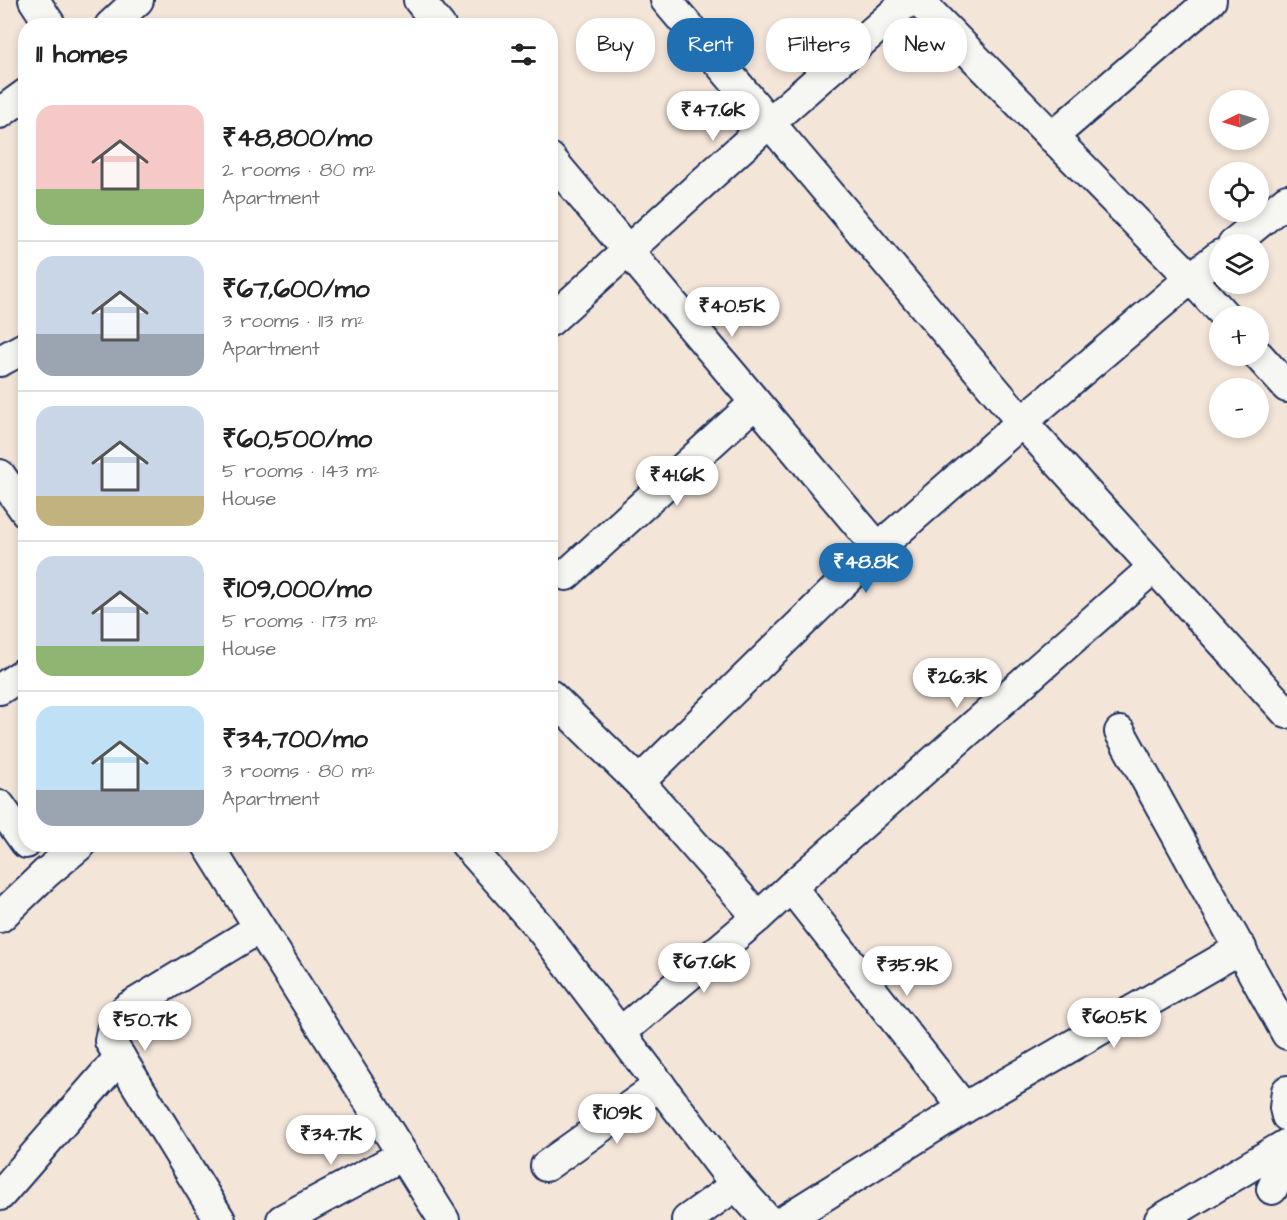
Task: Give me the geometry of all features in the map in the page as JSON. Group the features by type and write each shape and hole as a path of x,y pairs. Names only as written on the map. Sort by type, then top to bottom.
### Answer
{"street":[{"path":"34,0 46,18"},
{"path":"119,18 138,0"},
{"path":"419,0 434,18"},
{"path":"666,0 1022,422 1287,713"},
{"path":"558,314 909,0"},
{"path":"918,0 1216,306"},
{"path":"1052,137 1212,0"},
{"path":"0,112 18,100"},
{"path":"558,168 878,548"},
{"path":"1245,234 1287,200"},
{"path":"639,782 878,548 1209,264"},
{"path":"0,361 18,351"},
{"path":"1268,366 1287,387"},
{"path":"566,575 755,403"},
{"path":"0,475 18,501"},
{"path":"620,1033 758,917 1154,567"},
{"path":"0,689 18,677"},
{"path":"558,703 639,782 758,917"},
{"path":"1120,732 1287,1034"},
{"path":"0,806 18,832"},
{"path":"32,852 46,873"},
{"path":"0,917 71,852"},
{"path":"212,852 444,1220"},
{"path":"473,852 540,928 736,1185 767,1220"},
{"path":"790,887 964,1108"},
{"path":"220,1220 110,1041 112,1026 126,1009 259,928"},
{"path":"785,1220 964,1108 1240,948"},
{"path":"0,1195 120,1057"},
{"path":"546,1166 660,1084"},
{"path":"1287,1091 1285,1108 1287,1116"},
{"path":"1160,1220 1287,1144"},
{"path":"282,1220 403,1155"},
{"path":"1272,1189 1287,1157"},
{"path":"687,1220 736,1185"}]}
